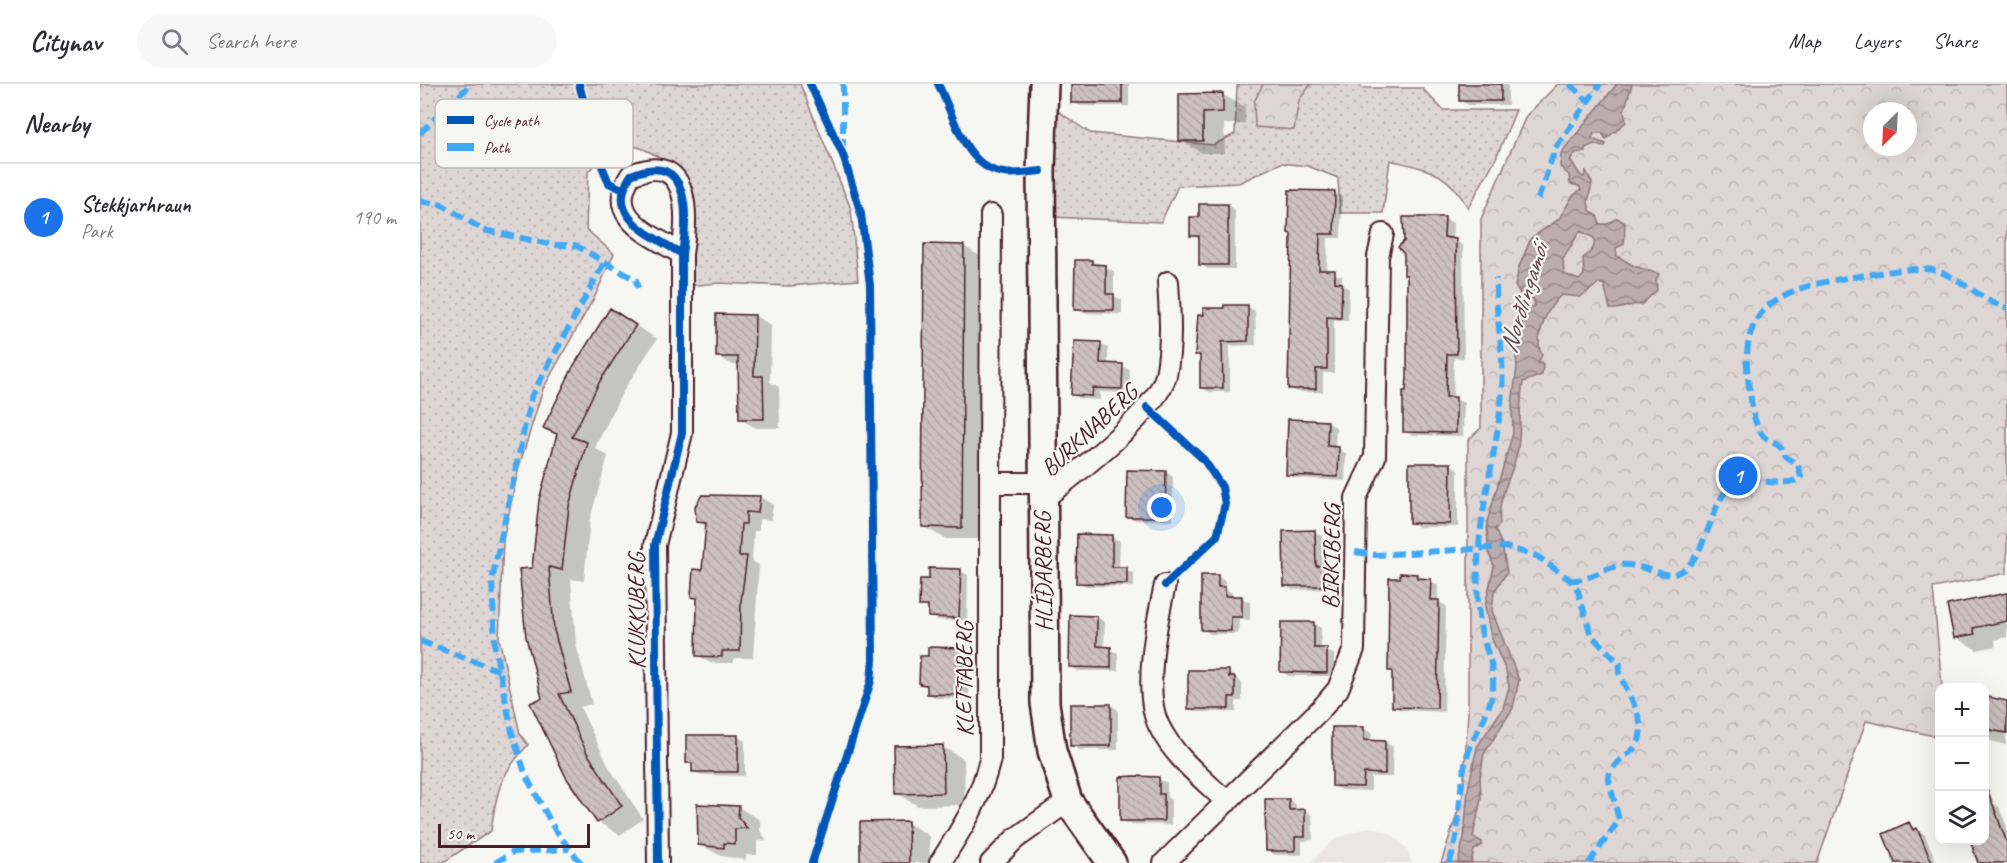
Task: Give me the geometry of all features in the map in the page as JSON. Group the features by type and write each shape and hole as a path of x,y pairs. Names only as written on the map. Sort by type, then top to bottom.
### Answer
{"street":[{"name":"HLÍÐARBERG","path":"1044,84 1041,171 1045,703 1052,751 1068,801 1112,863"},
{"name":"KLETTABERG","path":"940,863 973,812 983,789 990,759 991,215"},
{"name":"BIRKIBERG","path":"1164,863 1286,745 1338,689 1354,649 1356,498 1375,457 1378,257 1383,234"},
{"name":"KLUKKUBERG","path":"658,863 655,545 682,433 682,254"},
{"name":"BURKNABERG","path":"1042,491 1094,457 1147,407 1159,391 1166,377 1168,354 1170,323 1168,282"},
{"path":"990,483 1042,491"},
{"path":"1166,585 1158,616 1153,683 1156,716 1159,726 1178,755 1227,802"},
{"path":"991,863 1015,839 1068,801"}],"shaded area":[{"path":"1369,827 1384,831 1397,839 1407,849 1412,863 1310,863 1335,839"}],"green space":[{"path":"420,84 800,84 851,209 858,280 789,286 719,283 688,286 694,227 689,180 662,159 633,147 633,99 435,99 435,168 591,168 588,172 586,229 614,254 595,296 543,389 519,467 503,540 499,638 520,734 528,745 505,775 495,806 491,831 442,863 420,863"},
{"path":"1241,84 1360,84 1362,88 1422,88 1443,110 1516,110 1496,158 1468,208 1460,195 1444,179 1426,170 1390,160 1383,213 1340,213 1338,178 1308,166 1281,163 1239,183 1178,186 1161,222 1052,217 1056,110 1090,133 1213,145 1235,134 1237,86"},
{"path":"1263,84 1311,84 1299,100 1294,130 1255,127 1254,102"},
{"path":"1558,84 2007,84 2007,573 1933,588 1942,683 1935,683 1935,736 1866,721 1817,863 1441,863 1463,795 1468,712 1468,440 1481,428 1481,219 1526,116"}],"water":[{"path":"1617,84 1632,84 1624,111 1626,122 1606,139 1602,133 1594,133 1592,139 1606,144 1604,147 1594,144 1585,148 1585,152 1575,153 1570,160 1581,176 1584,177 1586,171 1592,183 1588,202 1590,210 1597,216 1600,224 1608,224 1617,218 1625,223 1624,244 1616,248 1617,256 1634,266 1659,274 1656,280 1657,290 1641,305 1618,309 1610,309 1604,284 1598,284 1580,297 1561,295 1546,315 1540,332 1542,355 1538,362 1543,364 1542,375 1523,382 1518,448 1503,495 1499,514 1500,524 1495,529 1502,545 1507,572 1494,592 1492,611 1519,680 1513,708 1484,754 1480,777 1481,799 1473,837 1482,842 1482,845 1474,850 1471,863 1458,863 1464,837 1468,789 1477,747 1503,708 1509,687 1506,671 1491,637 1485,606 1494,566 1488,551 1487,522 1513,433 1512,404 1517,367 1514,339 1522,335 1517,331 1528,313 1524,305 1533,308 1535,303 1532,298 1523,297 1515,286 1519,267 1531,238 1559,219 1572,197 1581,189 1579,186 1570,184 1569,175 1560,167 1561,153","holes":["1580,231 1594,238 1593,247 1583,258 1584,275 1579,280 1564,274 1563,259"]}],"building":[{"path":"1071,84 1122,84 1122,103 1071,103"},
{"path":"1459,84 1501,84 1501,101 1459,101"},
{"path":"1223,93 1223,112 1203,113 1203,141 1179,141 1179,94"},
{"path":"1289,190 1335,191 1334,234 1320,234 1319,270 1335,270 1335,282 1342,283 1341,318 1327,317 1327,369 1316,369 1316,389 1288,389 1291,234 1288,233"},
{"path":"1199,204 1228,204 1228,265 1199,265 1199,236 1190,236 1190,217 1199,217"},
{"path":"1403,217 1445,217 1444,237 1456,239 1457,354 1447,354 1446,397 1456,397 1456,433 1403,432 1403,391 1406,391 1407,377 1407,275 1404,275 1404,254 1398,247 1404,241"},
{"path":"924,244 964,245 962,528 922,527"},
{"path":"1075,260 1092,260 1092,264 1106,265 1106,294 1114,294 1114,310 1074,310"},
{"path":"1224,305 1248,305 1248,341 1222,342 1223,388 1200,388 1200,355 1195,355 1198,315 1204,315 1203,308 1224,308"},
{"path":"610,308 636,325 600,381 572,437 587,442 569,506 562,570 549,567 554,630 571,692 559,694 587,753 622,806 597,823 566,777 530,703 542,698 526,637 519,569 532,568 539,500 557,434 543,428 574,365"},
{"path":"716,314 755,315 754,376 763,376 764,419 739,419 738,357 716,357"},
{"path":"1074,341 1101,342 1100,363 1123,364 1122,389 1093,388 1092,396 1071,395"},
{"path":"1288,419 1328,421 1327,446 1339,447 1338,477 1286,475"},
{"path":"1409,463 1451,463 1450,524 1409,523"},
{"path":"1127,470 1166,471 1165,517 1126,517"},
{"path":"702,495 760,496 758,513 746,512 746,524 741,524 739,556 747,556 741,601 740,651 722,651 722,657 696,656 697,598 691,597 693,569 702,570 706,523 696,522 695,506"},
{"path":"1315,530 1316,566 1329,566 1329,586 1284,586 1283,531"},
{"path":"1077,534 1112,535 1112,567 1127,567 1127,584 1076,583"},
{"path":"929,568 961,569 959,618 928,617 928,606 919,606 920,579 929,579"},
{"path":"1400,573 1417,574 1417,578 1431,579 1430,600 1439,600 1437,708 1392,707 1392,671 1388,671 1389,578 1400,578"},
{"path":"1201,575 1218,575 1218,587 1225,587 1225,596 1242,596 1242,617 1231,617 1231,631 1201,630"},
{"path":"2007,593 2007,621 1973,628 1975,634 1954,638 1947,605"},
{"path":"1070,615 1097,616 1097,646 1111,647 1111,668 1069,667"},
{"path":"1281,622 1314,622 1314,648 1327,648 1327,673 1280,672"},
{"path":"928,647 963,648 961,695 927,694 927,685 919,684 920,656 928,656"},
{"path":"1188,670 1229,670 1229,677 1235,677 1235,697 1229,697 1229,709 1188,709"},
{"path":"1989,697 2007,701 2007,733 1989,730"},
{"path":"1070,704 1111,704 1111,746 1070,746"},
{"path":"1332,727 1364,727 1364,740 1385,741 1385,774 1364,773 1363,787 1332,786"},
{"path":"686,735 738,735 738,772 692,772 692,763 686,763"},
{"path":"943,745 944,793 895,794 894,746"},
{"path":"1120,777 1159,777 1159,794 1164,794 1164,821 1120,821"},
{"path":"1989,794 2007,843 2007,863 1978,863 1972,845 1989,845"},
{"path":"1265,799 1289,799 1289,810 1305,809 1305,837 1295,837 1295,851 1266,851"},
{"path":"697,804 739,806 738,817 747,828 735,829 735,844 724,843 724,848 698,845"},
{"path":"908,821 909,863 860,863 860,822"},
{"path":"1909,822 1913,830 1917,828 1932,863 1895,863 1883,834"}],"marked path":[{"path":"455,99 471,84"},
{"path":"843,84 843,149"},
{"path":"1570,84 1589,102"},
{"path":"1538,199 1555,149 1600,84"},
{"path":"420,133 435,119"},
{"path":"420,201 443,205 483,230 554,245 575,245 636,280 638,288"},
{"path":"581,863 555,830 526,776 512,732 495,648 492,580 531,397 605,261"},
{"path":"1570,580 1583,579 1622,565 1636,566 1664,574 1675,574 1686,568 1695,557 1719,502 1734,484 1750,480 1786,482 1801,477 1798,465 1786,457 1777,443 1764,437 1757,426 1749,386 1747,358 1750,336 1758,318 1770,305 1786,294 1828,281 1898,270 1925,269 1947,275 1986,299 2007,308"},
{"path":"1449,863 1456,838 1466,760 1493,690 1492,667 1480,626 1478,580 1479,541 1497,434 1503,377 1496,278"},
{"path":"1355,552 1376,555 1505,547 1537,556 1570,580 1578,591 1591,635 1620,664 1619,673 1634,704 1640,726 1637,745 1617,764 1608,777 1619,820 1589,863"},
{"path":"420,641 500,671"},
{"path":"495,863 513,852 569,849"}],"cycle path":[{"path":"579,84 583,99"},
{"path":"810,84 843,155 861,214 870,285 873,660 871,681 812,863"},
{"path":"938,84 962,138 979,161 991,169 1004,173 1041,171"},
{"path":"603,168 609,183 622,189"},
{"path":"658,863 655,545 682,433 682,254 685,222 681,190 675,179 665,171 651,169 631,175 624,190 623,203 627,214 645,232 682,254"},
{"path":"1147,407 1204,460 1222,487 1225,504 1217,536 1165,585"}],"place":[{"name":"Stekkjarhraun","path":"1738,476"}],"water label":[{"name":"Norðlingamói","path":"1523,298"}]}
